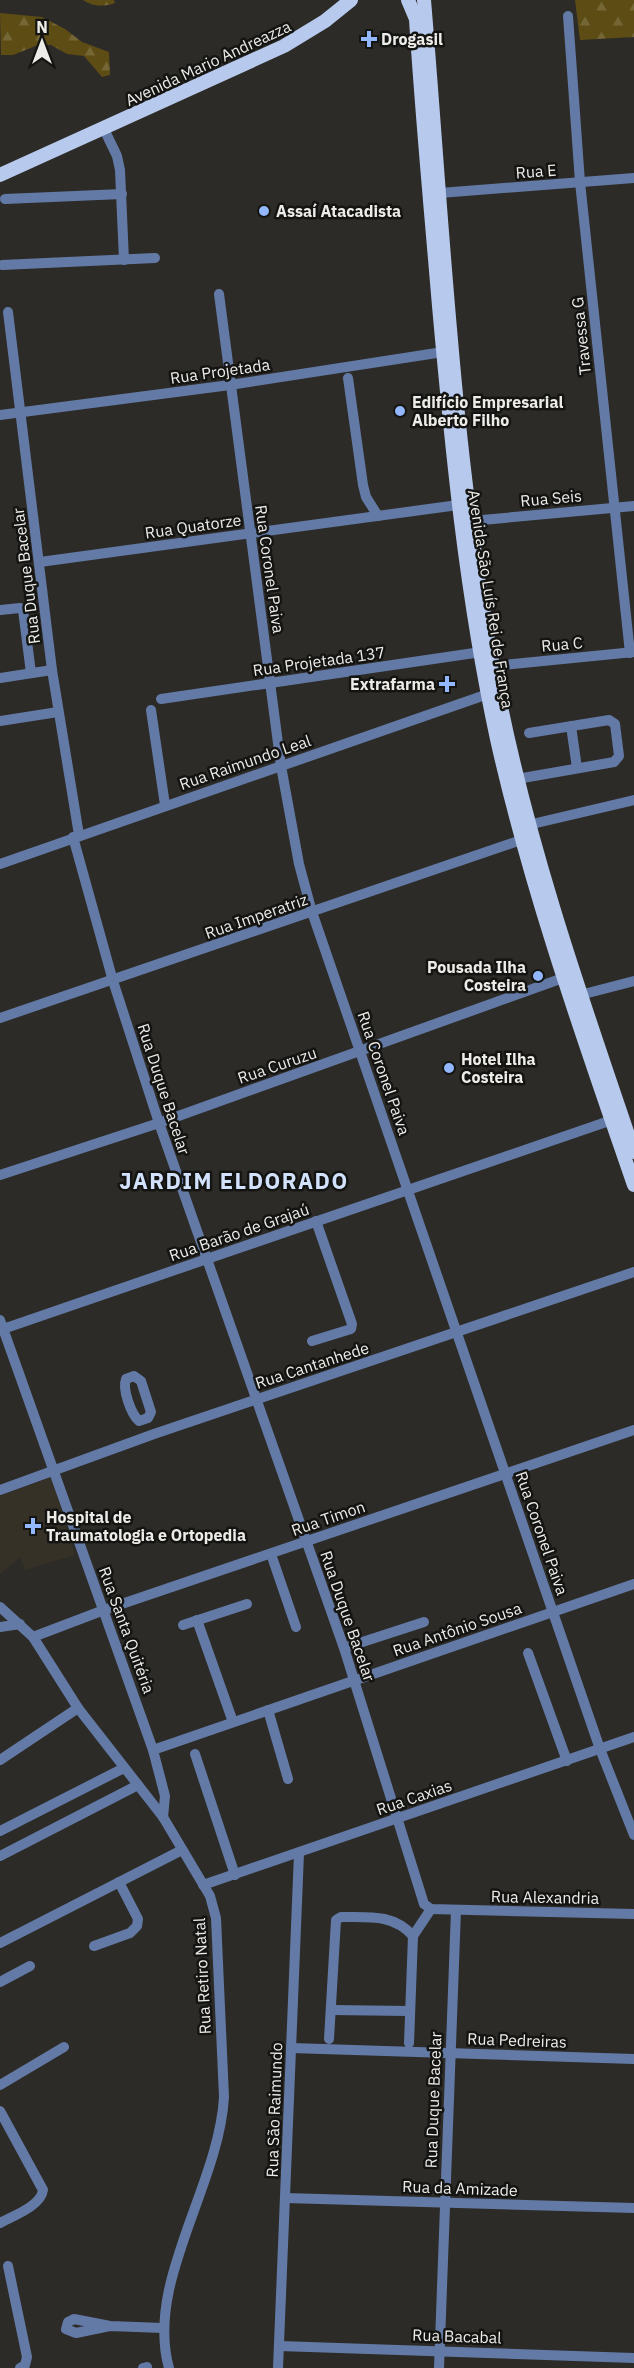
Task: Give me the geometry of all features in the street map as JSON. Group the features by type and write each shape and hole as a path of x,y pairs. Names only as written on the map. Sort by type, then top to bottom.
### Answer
{"main road":[{"name":"Avenida Mario Andreazza","path":"104,129 280,42 317,19 341,0"},
{"name":"Avenida Mario Andreazza","path":"0,175 284,46 325,21 351,0"},
{"name":"Avenida São Luís Rei de França","path":"408,0 416,19 458,505 481,652 518,779 528,825 580,995 634,1185"},
{"name":"Avenida São Luís Rei de França","path":"424,0 471,521 493,666 492,689 521,840 563,978 615,1114 634,1152"}],"street":[{"name":"Travessa G","path":"568,16 580,183 614,508 632,652"},
{"path":"104,129 117,156 122,194 124,260"},
{"name":"Rua E","path":"440,193 634,178"},
{"path":"5,199 122,194"},
{"path":"2,265 155,258"},
{"name":"Rua Coronel Paiva","path":"219,294 281,766 299,864 312,912 456,1334 600,1749 634,1834"},
{"name":"Rua Duque Bacelar","path":"8,312 52,670 76,836 113,981 205,1259 355,1680 424,1904 431,1909"},
{"name":"Rua Projetada","path":"0,415 230,385 443,352"},
{"path":"348,378 363,485 366,497 378,516"},
{"name":"Rua Quatorze","path":"40,562 458,505"},
{"name":"Rua Seis","path":"471,521 634,506"},
{"path":"0,610 20,608 23,610 31,673"},
{"name":"Rua Projetada 137","path":"161,699 481,652"},
{"name":"Rua C","path":"493,666 632,652"},
{"path":"0,678 52,670"},
{"name":"Rua Raimundo Leal","path":"0,864 281,766 492,689"},
{"path":"151,710 165,805"},
{"path":"0,721 58,712"},
{"path":"518,779 618,760 615,724 609,720 529,733"},
{"path":"571,726 577,768"},
{"path":"528,825 634,800"},
{"name":"Rua Imperatriz","path":"0,1018 521,840"},
{"name":"Rua Curuzu","path":"0,1175 159,1122 563,978"},
{"path":"580,995 634,981"},
{"name":"Rua Barão de Grajaú","path":"1,1326 316,1221 615,1114"},
{"path":"312,1341 351,1329 352,1324 316,1221"},
{"name":"Rua Cantanhede","path":"0,1490 154,1434 456,1334 634,1272"},
{"name":"Rua Santa Quitéria","path":"1,1326 153,1750 165,1796 163,1817"},
{"path":"148,1418 154,1434"},
{"name":"Rua Timon","path":"33,1637 104,1610 634,1430"},
{"path":"271,1554 296,1627"},
{"name":"Rua Antônio Sousa","path":"153,1750 634,1584"},
{"path":"183,1625 247,1604"},
{"name":"Rua Retiro Natal","path":"0,1607 33,1637 78,1708 163,1817 212,1902 216,1918 223,2119 215,2155 172,2278 163,2328 169,2368"},
{"path":"197,1620 233,1722"},
{"path":"344,1648 424,1622"},
{"path":"0,1627 20,1624"},
{"path":"528,1653 567,1761"},
{"path":"0,1760 78,1708"},
{"path":"268,1710 288,1779"},
{"name":"Rua Caxias","path":"203,1885 634,1737"},
{"path":"195,1754 235,1875"},
{"path":"0,1831 124,1768"},
{"path":"0,1856 138,1785"},
{"path":"0,1943 182,1850"},
{"name":"Rua São Raimundo","path":"278,2368 299,1853"},
{"path":"94,1946 130,1933 137,1926 138,1919 119,1882"},
{"path":"409,2043 413,1936 431,1909 456,1910"},
{"name":"Rua Duque Bacelar","path":"439,2368 456,1910"},
{"name":"Rua Alexandria","path":"456,1910 634,1914"},
{"path":"329,2039 336,1920 344,1917 391,1920 401,1923 413,1936"},
{"path":"0,1982 30,1966"},
{"path":"331,2010 409,2011"},
{"path":"0,2085 64,2047"},
{"name":"Rua Pedreiras","path":"291,2048 634,2059"},
{"path":"0,2111 43,2190 42,2197 36,2203 0,2223"},
{"name":"Rua da Amizade","path":"285,2198 634,2208"},
{"path":"8,2266 27,2357 25,2365 20,2368"},
{"path":"110,2326 163,2328"},
{"name":"Rua Bacabal","path":"279,2346 634,2358"}],"shaded area":[{"name":"Hospital de Traumatologia e Ortopedia","path":"52,1477 75,1555 25,1570 20,1557 0,1574 0,1496"}],"green space":[{"path":"83,0 114,0 115,3 98,6"},
{"path":"575,0 634,0 634,37 580,40"},
{"path":"0,13 42,17 65,29 82,42 109,52 110,75 102,77 84,56 67,54 51,45 38,45 13,55 1,55"}],"place":[{"name":"Drogasil","path":"369,39"},
{"name":"Assaí Atacadista","path":"264,211"},
{"name":"Edifício Empresarial Alberto Filho","path":"400,411"},
{"name":"Extrafarma","path":"447,684"},
{"name":"Pousada Ilha Costeira","path":"538,976"},
{"name":"Hotel Ilha Costeira","path":"449,1068"},
{"name":"Hospital de Traumatologia e Ortopedia","path":"33,1526"}],"district":[{"name":"JARDIM ELDORADO","path":"234,1181"}]}
